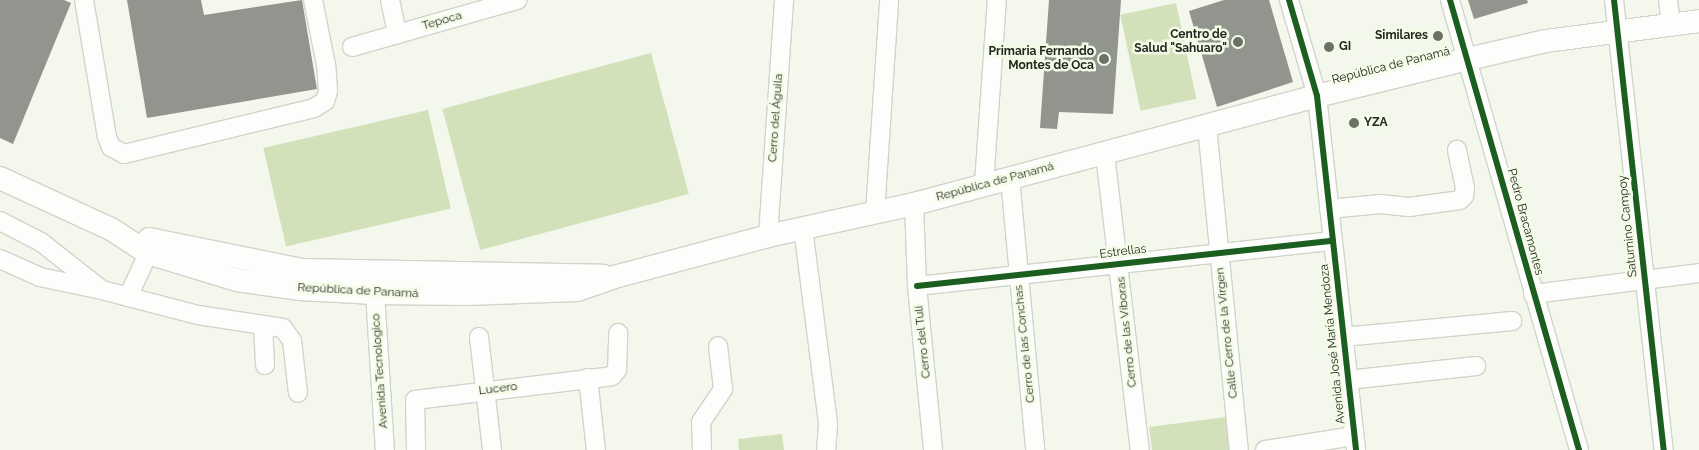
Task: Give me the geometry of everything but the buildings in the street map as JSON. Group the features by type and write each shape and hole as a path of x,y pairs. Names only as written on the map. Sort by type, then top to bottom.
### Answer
{"main road":[{"name":"República de Panamá","path":"0,178 210,274 263,285 375,293 466,294 578,290 614,277 768,236 914,204 1317,96 1468,59 1546,41 1699,20"},
{"name":"República de Panamá","path":"151,247 195,250 301,270 614,277"},
{"path":"195,250 210,259 252,272 365,282 375,293 387,284 542,285 581,275"}],"street":[{"path":"84,0 107,138 111,147 124,154 314,108 324,101 328,91 326,65 313,0"},
{"path":"390,0 397,34"},
{"name":"Tepoca","path":"352,47 498,2 517,0"},
{"name":"Cerro del Águila","path":"768,236 784,0"},
{"path":"875,213 889,0"},
{"path":"984,184 997,0"},
{"name":"Avenida José María Mendoza","path":"1288,0 1317,96 1355,443"},
{"name":"Pedro Bracamontes","path":"1450,0 1579,450"},
{"name":"Saturnino Campoy","path":"1614,0 1664,450"},
{"path":"1668,0 1671,24"},
{"name":"Calle Cerro de la Virgen","path":"1207,126 1239,450"},
{"path":"1329,209 1381,204 1409,207 1460,200 1464,196 1465,188 1457,150"},
{"name":"Cerro de las Víboras","path":"1105,154 1120,264 1140,450"},
{"name":"Cerro de las Conchas","path":"1010,178 1035,450"},
{"name":"Cerro del Tuli","path":"914,204 917,286 933,450"},
{"path":"0,221 41,242 102,290"},
{"path":"803,228 828,424 826,450"},
{"name":"Estrellas","path":"917,286 1332,241"},
{"path":"128,297 151,247"},
{"path":"0,259 40,277 102,290 198,315 283,328 290,334 298,393"},
{"path":"1533,294 1699,273"},
{"name":"Avenida Tecnologico","path":"375,293 385,450"},
{"path":"1343,337 1512,320"},
{"path":"263,325 265,365"},
{"name":"Lucero","path":"416,450 412,406 420,398 616,374 618,333"},
{"path":"479,337 492,450"},
{"path":"702,450 701,422 723,389 718,346"},
{"path":"1348,380 1476,366"},
{"path":"588,378 596,450"},
{"path":"1265,450 1355,443"}],"green space":[{"path":"1176,3 1196,99 1141,111 1120,15"},
{"path":"651,53 689,194 480,250 442,109"},
{"path":"428,110 451,208 286,246 263,148"},
{"path":"1226,417 1230,450 1152,450 1149,427"},
{"path":"782,434 784,450 739,450 738,439"}],"cycle path":[{"path":"1289,0 1317,96 1356,450"},
{"path":"1450,0 1579,450"},
{"path":"1614,0 1664,450"},
{"path":"917,286 1333,241"}],"place":[{"name":"Similares","path":"1438,36"},
{"name":"Centro de Salud \"Sahuaro\"","path":"1238,42"},
{"name":"GI","path":"1329,47"},
{"name":"Primaria Fernando Montes de Oca","path":"1104,59"},
{"name":"YZA","path":"1354,123"}]}
